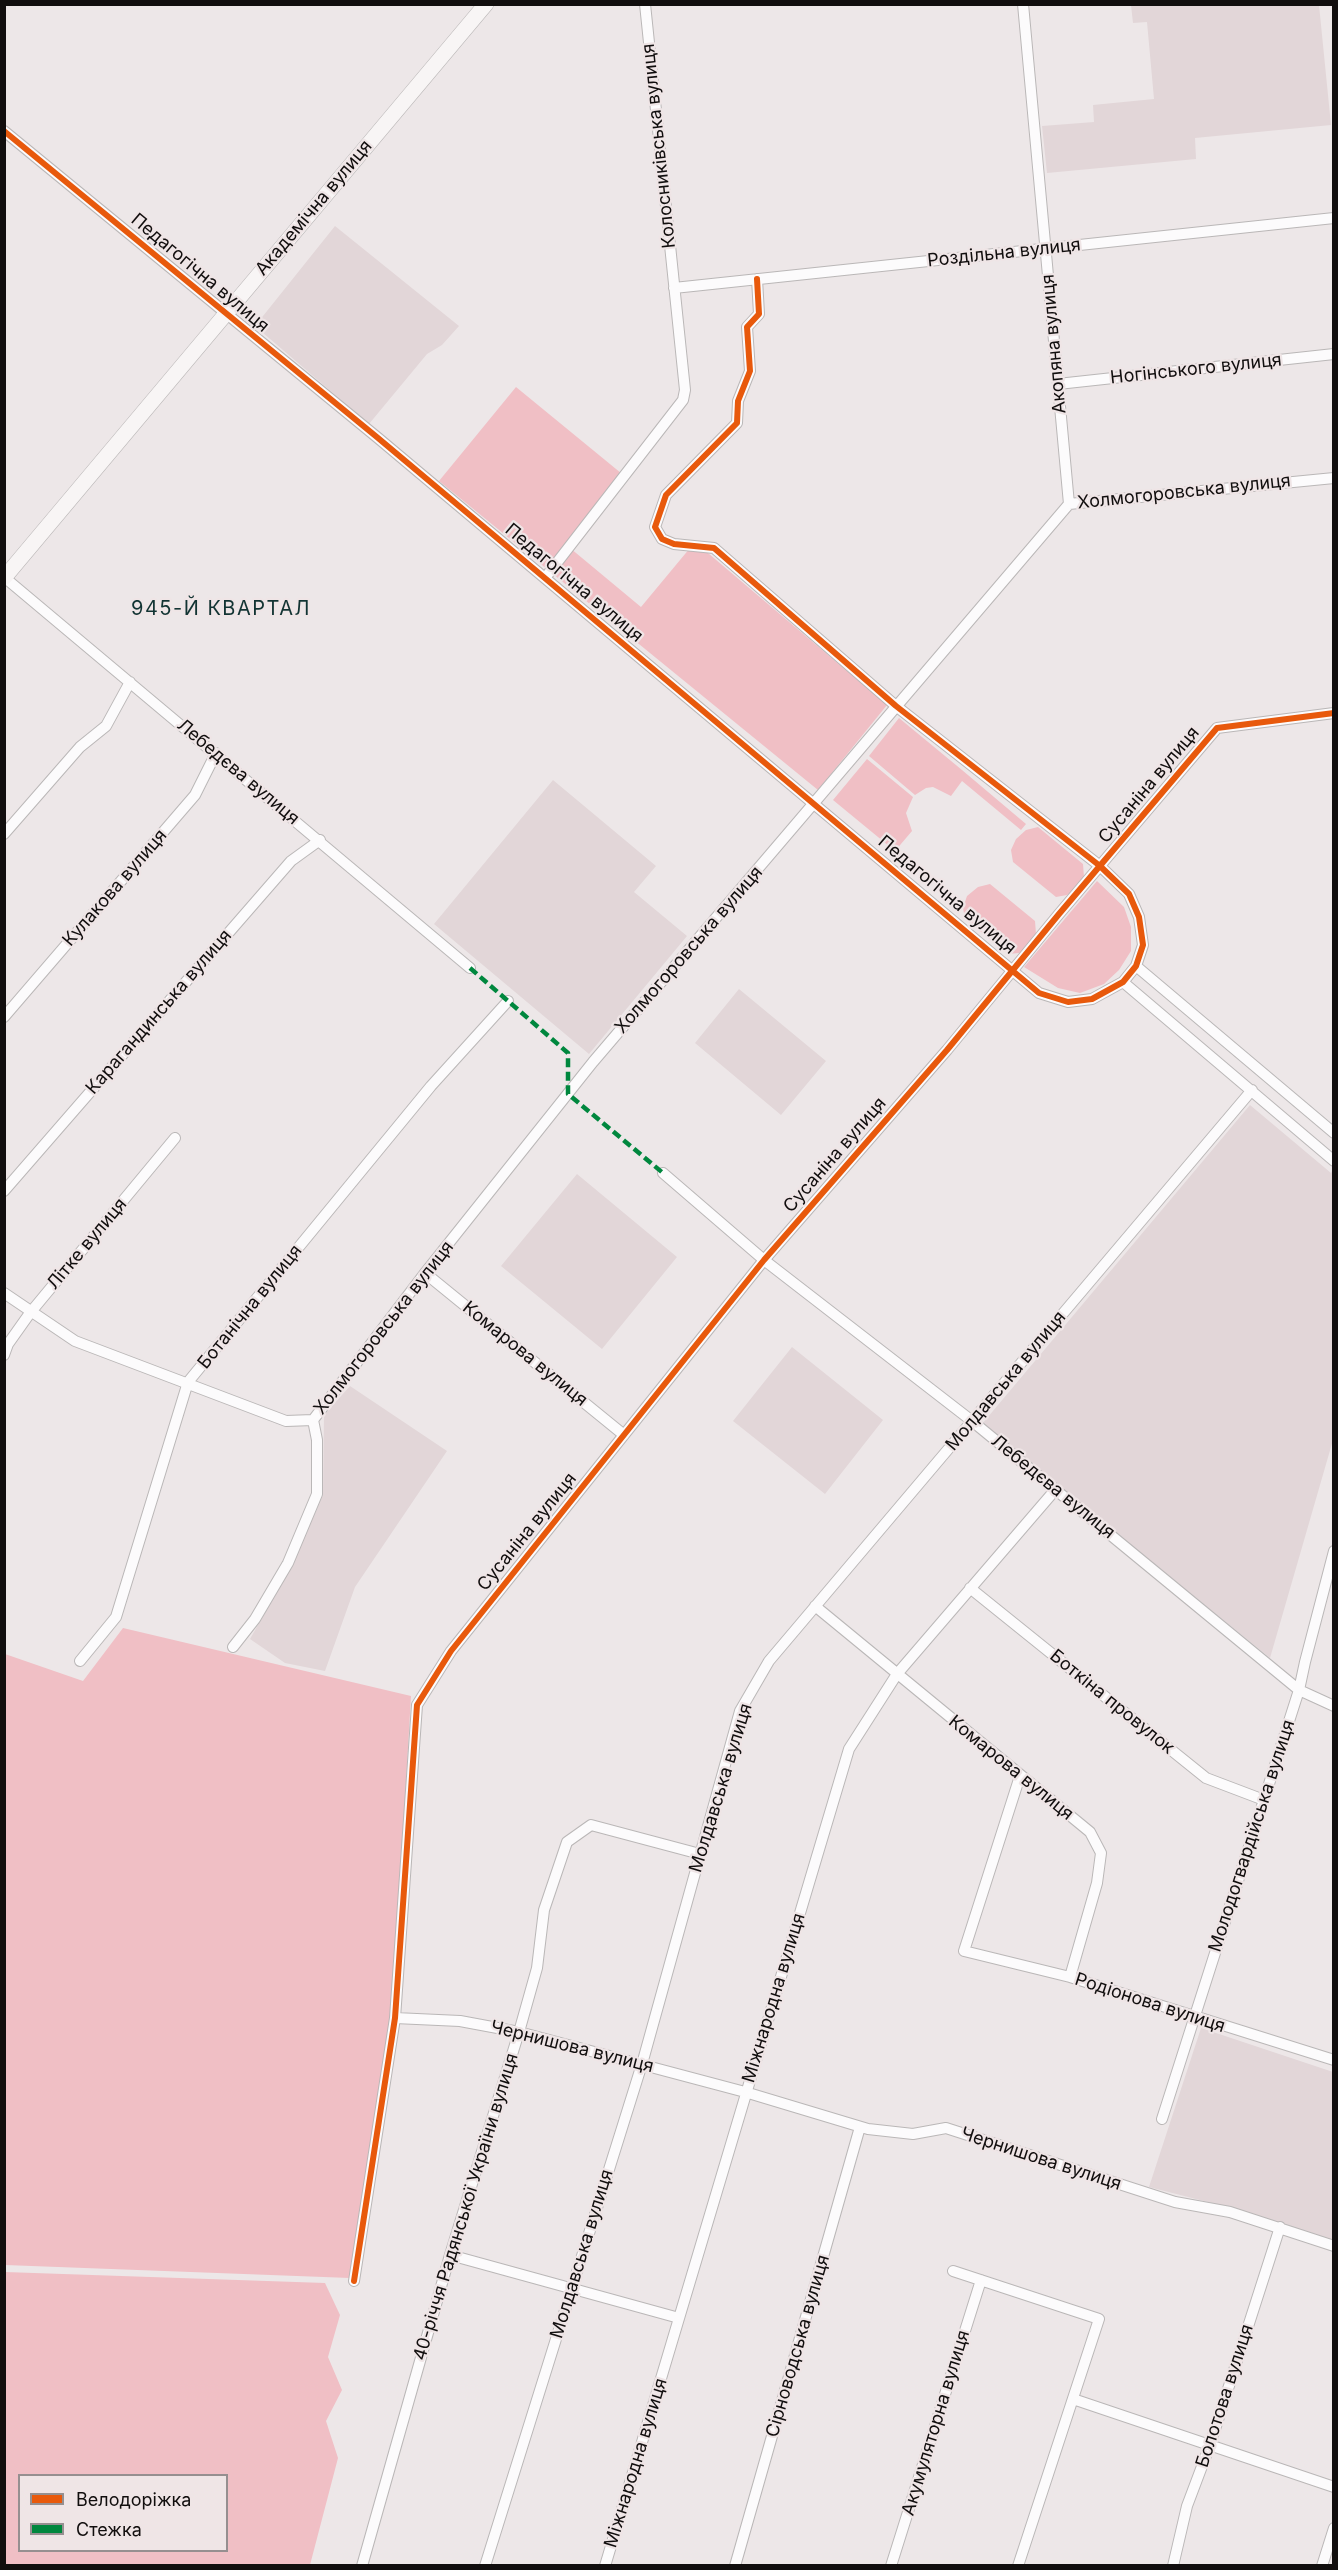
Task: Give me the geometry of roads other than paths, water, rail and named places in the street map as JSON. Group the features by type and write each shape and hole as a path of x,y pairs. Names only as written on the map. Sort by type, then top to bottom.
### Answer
{"main road":[{"name":"Академічна вулиця","path":"5,577 486,4"}],"street":[{"name":"Колосниківська вулиця","path":"545,578 683,400 686,390 645,4"},
{"name":"Акопяна вулиця","path":"1023,4 1069,504"},
{"name":"Педагогічна вулиця","path":"4,130 545,578 1039,993 1068,1002 1092,999 1124,982 1136,966 1143,945 1139,917 1130,894 1100,866 896,706 714,548 674,544 662,539 655,527 666,495 737,423 738,401 750,371 747,327 759,314 757,279"},
{"name":"Роздільна вулиця","path":"674,288 1334,218"},
{"name":"Ногінського вулиця","path":"1058,384 1334,354"},
{"name":"Холмогоровська вулиця","path":"233,1647 255,1619 288,1563 317,1494 317,1440 313,1420 425,1273 593,1062 1069,504 1334,478"},
{"name":"Лебедєва вулиця","path":"5,577 470,968"},
{"path":"4,834 80,747 106,726 130,682"},
{"name":"Сусаніна вулиця","path":"395,2018 417,1705 451,1651 764,1260 947,1050 1217,728 1334,713"},
{"name":"Кулакова вулиця","path":"4,1017 195,795 216,753"},
{"name":"Карагандинська вулиця","path":"4,1191 291,861 320,840"},
{"path":"1136,966 1334,1133"},
{"path":"1124,982 1334,1161"},
{"name":"Ботанічна вулиця","path":"80,1660 116,1617 188,1382 432,1086 508,1000"},
{"name":"Молдавська вулиця","path":"486,2565 642,2064 740,1710 769,1661 1252,1090"},
{"name":"Літке вулиця","path":"4,1355 8,1344 30,1312 175,1138"},
{"name":"Лебедєва вулиця","path":"663,1173 764,1260 972,1421 1299,1690 1334,1706"},
{"name":"Комарова вулиця","path":"425,1273 624,1435"},
{"path":"4,1293 75,1341 286,1420 313,1420"},
{"name":"Міжнародна вулиця","path":"605,2565 849,1749 897,1674 1056,1489"},
{"name":"Молодогвардійська вулиця","path":"1162,2119 1299,1690 1334,1551"},
{"name":"Боткіна провулок","path":"970,1588 1206,1778 1263,1800"},
{"name":"Комарова вулиця","path":"815,1606 1090,1832 1101,1853 1097,1883 1070,1977"},
{"name":"Родіонова вулиця","path":"1020,1776 964,1951 1070,1977 1194,2018 1334,2060"},
{"name":"40-річчя Радянської України вулиця","path":"362,2565 450,2255 519,2032 537,1968 544,1910 567,1842 591,1825 700,1854"},
{"path":"354,2281 395,2018"},
{"name":"Чернишова вулиця","path":"395,2018 460,2021 519,2032 745,2092 861,2127 913,2134 946,2128 1175,2202 1230,2212 1334,2246"},
{"name":"Сірноводська вулиця","path":"735,2565 861,2127"},
{"name":"Болотова вулиця","path":"1173,2565 1187,2506 1210,2445 1280,2227"},
{"path":"450,2255 679,2318"},
{"path":"953,2271 1099,2319 1018,2565"},
{"name":"Акумуляторна вулиця","path":"891,2565 981,2280"},
{"path":"1073,2399 1334,2487"},
{"path":"1322,2565 1334,2528"}],"district":[{"name":"945-Й КВАРТАЛ","path":"221,609"}]}
